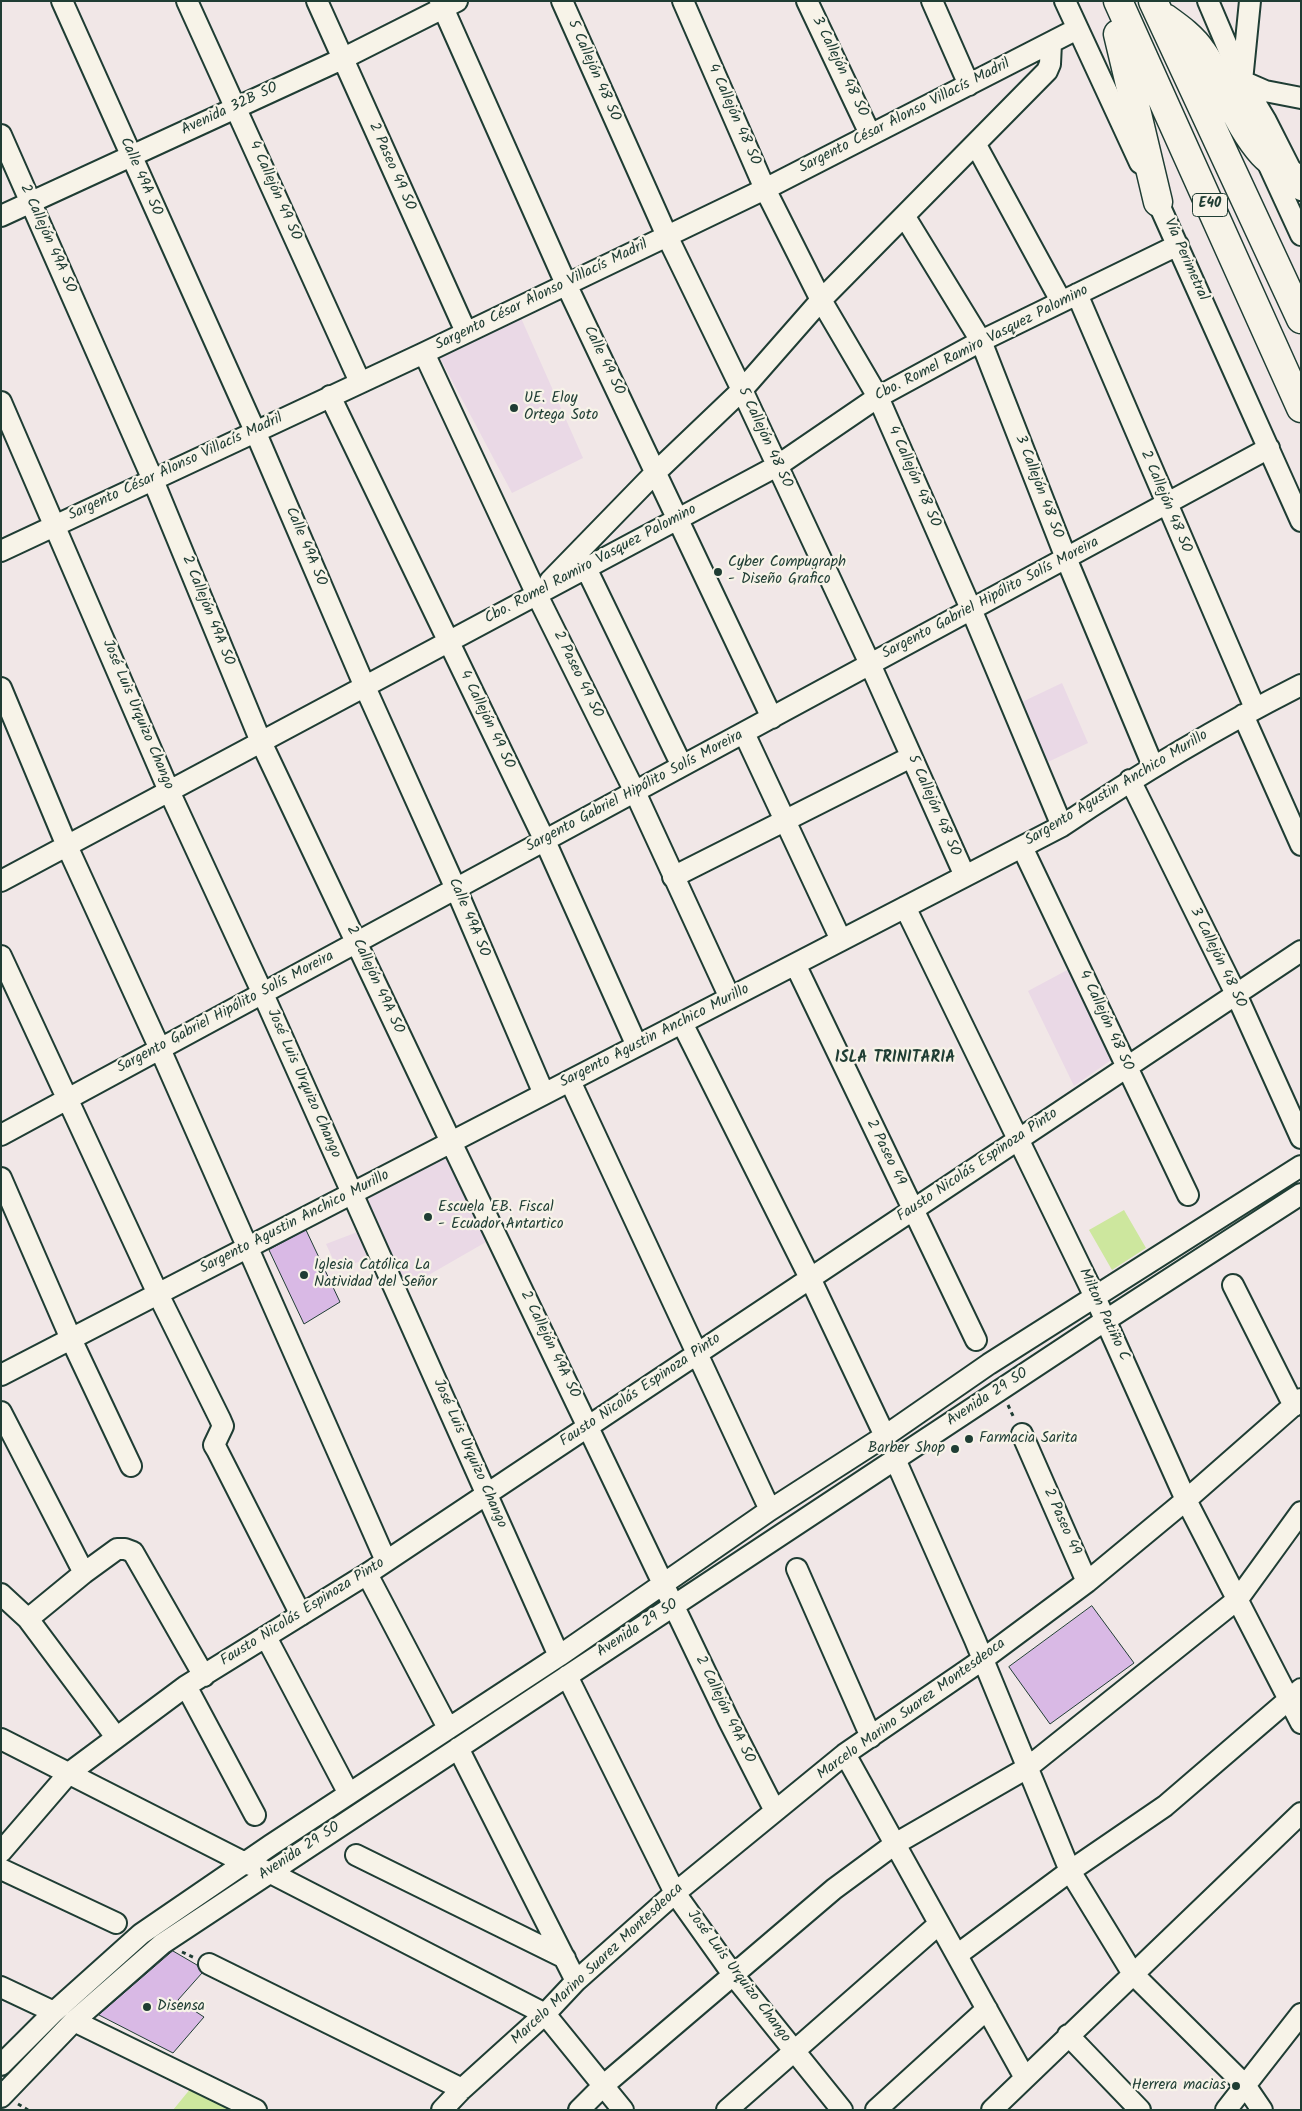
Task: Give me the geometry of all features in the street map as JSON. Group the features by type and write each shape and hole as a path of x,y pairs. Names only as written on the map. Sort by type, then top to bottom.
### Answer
{"highway":[{"path":"1110,1 1158,202"},
{"name":"E40","path":"1118,1 1301,408"},
{"path":"1156,8 1202,50 1240,122 1264,155 1298,184"},
{"name":"E40","path":"1156,8 1301,319"}],"street":[{"name":"Calle 49A SO","path":"62,1 255,431 544,1094"},
{"name":"4 Callejón 49 SO","path":"187,1 360,382"},
{"name":"2 Paseo 49 SO","path":"317,1 466,332"},
{"name":"5 Callejón 48 SO","path":"562,1 667,236 742,390 870,664 910,757 965,876"},
{"name":"4 Callejón 48 SO","path":"683,1 765,189 821,300 878,397 972,610 1062,826"},
{"name":"3 Callejón 48 SO","path":"807,1 870,134"},
{"path":"932,1 969,84"},
{"name":"Vía Perimetral","path":"1065,1 1178,245 1301,521"},
{"path":"1208,1 1242,81 1266,121 1298,184"},
{"path":"1242,81 1250,1"},
{"name":"Avenida 32B SO","path":"1,216 342,59 447,4"},
{"name":"Calle 49 SO","path":"447,4 566,284 772,718"},
{"name":"Sargento César Alonso Villacís Madril","path":"1,551 765,189 1077,29"},
{"path":"537,595 656,472 742,390 821,300 1047,71 1050,64 1051,43"},
{"path":"1242,81 1265,91 1301,98"},
{"name":"2 Callejón 49A SO","path":"1,135 153,480 261,742 673,1606 775,1811"},
{"name":"2 Callejón 48 SO","path":"976,145 1069,298 1166,504 1301,845"},
{"path":"1264,155 1301,235"},
{"name":"3 Callejón 48 SO","path":"905,217 981,341 1066,558 1153,766"},
{"name":"Cbo. Romel Ramiro Vasquez Palomino","path":"1,881 777,466 878,397 981,341 1178,245"},
{"name":"2 Paseo 49 SO","path":"424,352 537,595 635,792 730,998"},
{"name":"4 Callejón 49 SO","path":"330,396 545,840 637,1046"},
{"name":"José Luis Urquizo Chango","path":"1,402 169,791 263,994 559,1656"},
{"name":"Sargento Gabriel Hipólito Solís Moreira","path":"1,1135 1269,448"},
{"path":"586,568 682,766"},
{"name":"Sargento Agustin Anchico Murillo","path":"1,1375 1062,826 1153,766 1301,685"},
{"path":"1,688 67,846 160,1049 246,1248 386,1561"},
{"path":"744,733 841,940"},
{"path":"673,877 910,757"},
{"name":"3 Callejón 48 SO","path":"1130,780 1236,994 1301,1138"},
{"name":"4 Callejón 48 SO","path":"1022,847 1188,1195"},
{"name":"Milton Patiño C","path":"905,907 1096,1298 1186,1500 1238,1599 1294,1694 1301,1723"},
{"name":"Fausto Nicolás Espinoza Pinto","path":"1,1852 69,1773 186,1686 367,1574 1301,951"},
{"path":"1,956 158,1294 223,1426 214,1445 301,1615"},
{"name":"2 Paseo 49","path":"794,964 976,1340"},
{"path":"682,1023 810,1278 885,1436"},
{"path":"570,1080 770,1510"},
{"name":"Avenida 29 SO","path":"1,2065 54,2012 141,1934 245,1863 559,1656 770,1510 885,1436 989,1364 1096,1298 1301,1166"},
{"path":"1,1178 71,1339 131,1466"},
{"name":"Avenida 29 SO","path":"1,2097 74,2021 162,1944 1106,1320 1301,1194"},
{"path":"1233,1285 1297,1402"},
{"name":"Marcelo Marino Suarez Montesdeoca","path":"442,2110 462,2089 545,2014 576,1981 675,1893 845,1754 982,1660 1087,1582 1186,1500 1297,1402"},
{"path":"1,1412 84,1573"},
{"name":"2 Paseo 49","path":"1022,1434 1087,1582"},
{"path":"895,1459 975,1640 1070,1871 1133,1974 1245,2085 1262,2110"},
{"path":"579,2110 604,2085 834,1889 895,1844 1027,1768 1238,1599 1301,1512"},
{"path":"28,1619 84,1573 117,1549 125,1548 133,1552 204,1676"},
{"path":"797,1569 871,1737"},
{"path":"367,1574 448,1728"},
{"path":"1,1594 28,1619 116,1737"},
{"path":"266,1637 350,1794"},
{"name":"José Luis Urquizo Chango","path":"567,1676 675,1893 734,1976 842,2110"},
{"path":"186,1686 255,1815"},
{"path":"957,1955 1070,1871 1165,1806 1294,1694"},
{"path":"1,1739 245,1863 269,1872 545,2014 623,2110"},
{"path":"458,1748 576,1981"},
{"path":"845,1754 1024,2078"},
{"path":"997,2108 1024,2078 1068,2035 1301,1813"},
{"path":"356,1855 565,1958"},
{"path":"1,1869 116,1924"},
{"path":"727,2110 939,1924"},
{"path":"209,1964 462,2089"},
{"path":"1,1987 54,2012"},
{"path":"876,2110 987,2010"},
{"path":"1226,2110 1301,2014"},
{"path":"74,2021 256,2110"},
{"path":"1068,2035 1140,2110"}],"shaded area":[{"name":"UE. Eloy Ortega Soto","path":"521,318 583,458 512,493 440,358"},
{"path":"1062,683 1088,743 1048,762 1022,702"},
{"path":"1071,968 1117,1056 1074,1086 1028,991"},
{"name":"Escuela EB. Fiscal - Ecuador Antartico","path":"448,1149 493,1238 406,1288 363,1195"},
{"path":"360,1231 373,1256 338,1270 326,1244"}],"green space":[{"path":"1124,1210 1146,1248 1112,1270 1089,1230"},
{"path":"191,2088 234,2110 173,2110"}],"building":[{"name":"Iglesia Católica La Natividad del Señor","path":"306,1230 340,1302 304,1324 269,1250"},
{"path":"1092,1606 1134,1663 1050,1724 1009,1667"},
{"name":"Disensa","path":"173,1951 197,1965 202,1973 178,2000 204,2017 173,2053 99,2015"}],"place":[{"name":"UE. Eloy Ortega Soto","path":"514,408"},
{"name":"Cyber Compugraph - Diseño Grafico","path":"718,572"},
{"name":"Escuela EB. Fiscal - Ecuador Antartico","path":"428,1217"},
{"name":"Iglesia Católica La Natividad del Señor","path":"304,1275"},
{"name":"Farmacia Sarita","path":"969,1439"},
{"name":"Barber Shop","path":"955,1449"},
{"name":"Disensa","path":"147,2007"},
{"name":"Herrera macias","path":"1236,2086"}],"district":[{"name":"ISLA TRINITARIA","path":"895,1059"}]}
